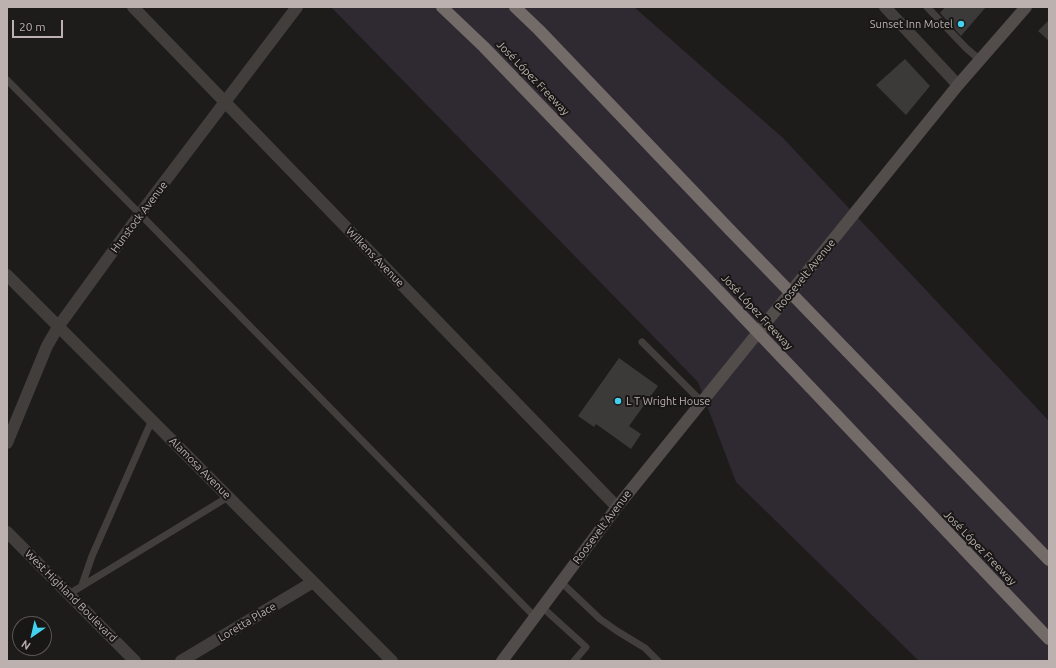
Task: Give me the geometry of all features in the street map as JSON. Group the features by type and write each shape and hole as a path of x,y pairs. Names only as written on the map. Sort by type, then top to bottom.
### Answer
{"highway":[{"name":"José López Freeway","path":"442,7 484,47 691,262 1049,639"},
{"path":"515,7 539,30 1049,560"}],"main road":[{"name":"Roosevelt Avenue","path":"502,661 617,507 958,85 1026,7"}],"street":[{"name":"Wilkens Avenue","path":"133,7 617,507"},
{"name":"Hunstock Avenue","path":"7,443 47,346 58,327 140,214 297,7"},
{"path":"885,7 958,85"},
{"name":"Alamosa Avenue","path":"7,275 392,661"},
{"name":"West Highland Boulevard","path":"7,532 135,661"},
{"name":"Loretta Place","path":"180,661 313,582"}],"lane":[{"path":"927,7 966,48 980,60"},
{"path":"7,80 535,617"},
{"path":"642,342 702,402"},
{"path":"82,585 92,556 152,420"},
{"path":"69,594 228,497"},
{"path":"561,582 600,619 646,648 658,661"},
{"path":"542,607 586,647 574,661"}],"shaded area":[{"path":"331,7 634,7 783,138 1049,421 1049,661 919,661 736,482 698,382"}],"building":[{"name":"Sunset Inn Motel","path":"945,7 986,7 961,36 940,13"},
{"path":"1049,20 1049,41 1038,31"},
{"path":"905,59 930,86 906,115 876,85"},
{"name":"L T Wright House","path":"619,358 658,386 629,426 641,434 631,449 596,424 594,427 578,416"}],"place":[{"name":"Sunset Inn Motel","path":"961,24"},
{"name":"L T Wright House","path":"618,401"}]}
